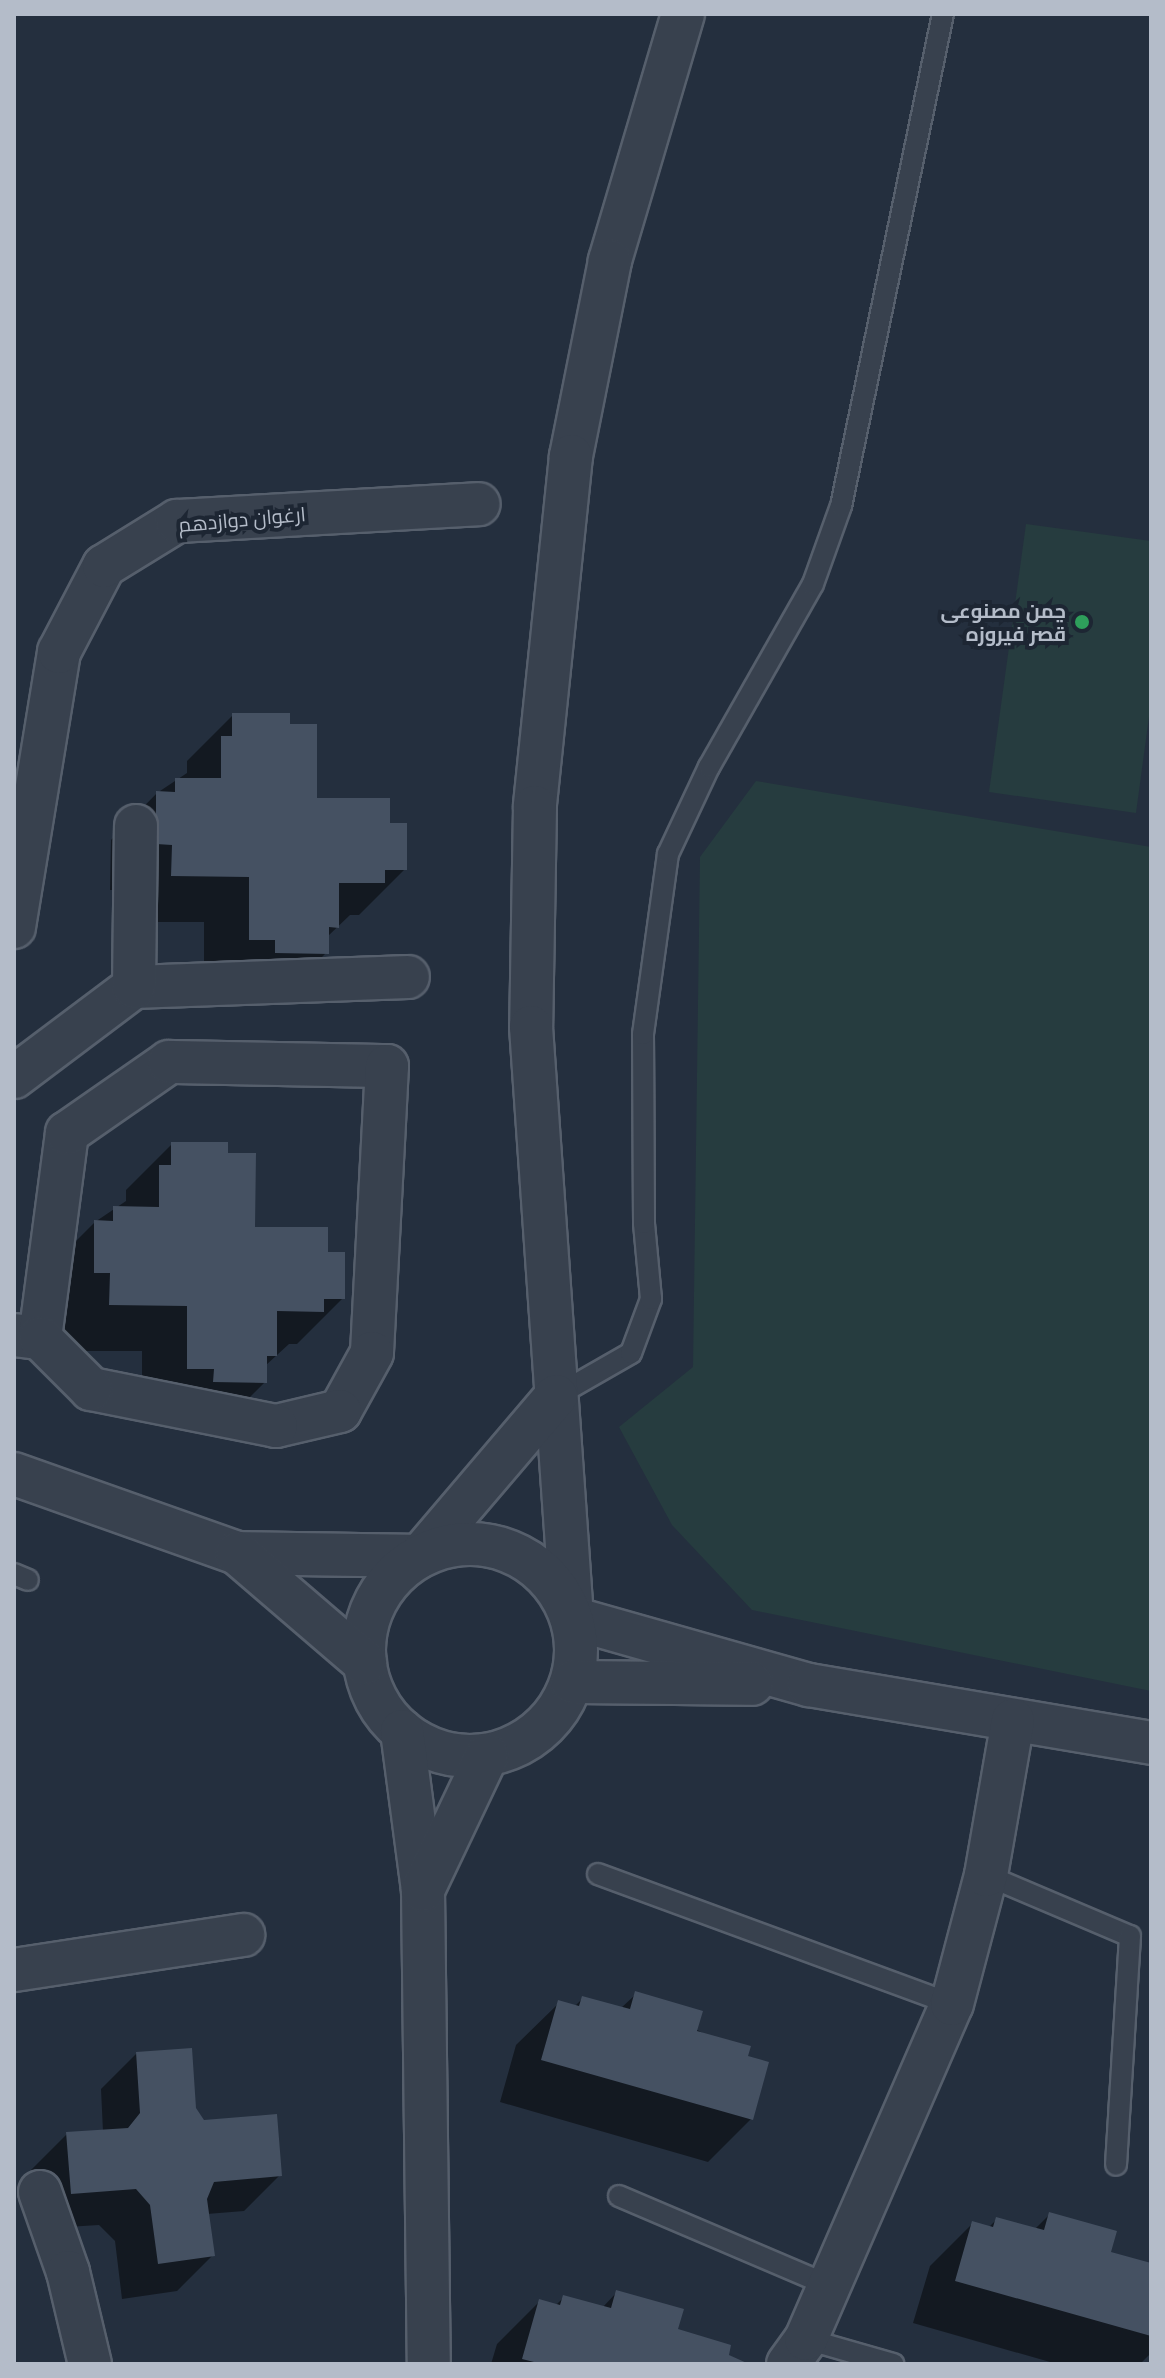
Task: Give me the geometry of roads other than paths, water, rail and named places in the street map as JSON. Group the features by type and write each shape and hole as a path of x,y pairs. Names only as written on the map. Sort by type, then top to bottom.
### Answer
{"street":[{"path":"556,1396 420,1556 394,1575 376,1601 365,1631 365,1663 377,1700 402,1731 428,1747 457,1755 487,1755 540,1730 560,1708 572,1682 577,1650 572,1618 531,1027 535,807 554,590 571,456 610,261 683,14"},
{"name":"ارغوان دوازدهم","path":"14,927 30,730 59,652 104,566 177,521 479,504"},
{"path":"134,987 136,826"},
{"path":"14,1077 134,987 408,977"},
{"path":"169,1062 387,1066 372,1353 340,1411 276,1426 91,1389 27,1337 67,1133 169,1062"},
{"path":"14,1474 237,1553 420,1556 449,1545 481,1544 511,1551 548,1578 572,1618 809,1685 1151,1743"},
{"path":"237,1553 365,1663"},
{"path":"572,1682 809,1685"},
{"path":"797,2351 830,2286 952,2004 986,1875 1013,1720"},
{"path":"402,1731 423,1890 429,2364"},
{"path":"423,1890 487,1755"},
{"path":"14,1970 243,1935"},
{"path":"40,2192 68,2272 90,2364"}],"lane":[{"path":"556,1396 631,1353 651,1299 644,1223 643,1034 668,854 709,767 813,584 841,506 943,14"},
{"path":"598,1874 952,2004"},
{"path":"986,1875 1130,1936 1116,2165"},
{"path":"619,2196 830,2286"},
{"path":"797,2351 893,2364"}],"place":[{"name":"چمن مصنوعی قصر فیروزه","path":"1082,622"}]}
